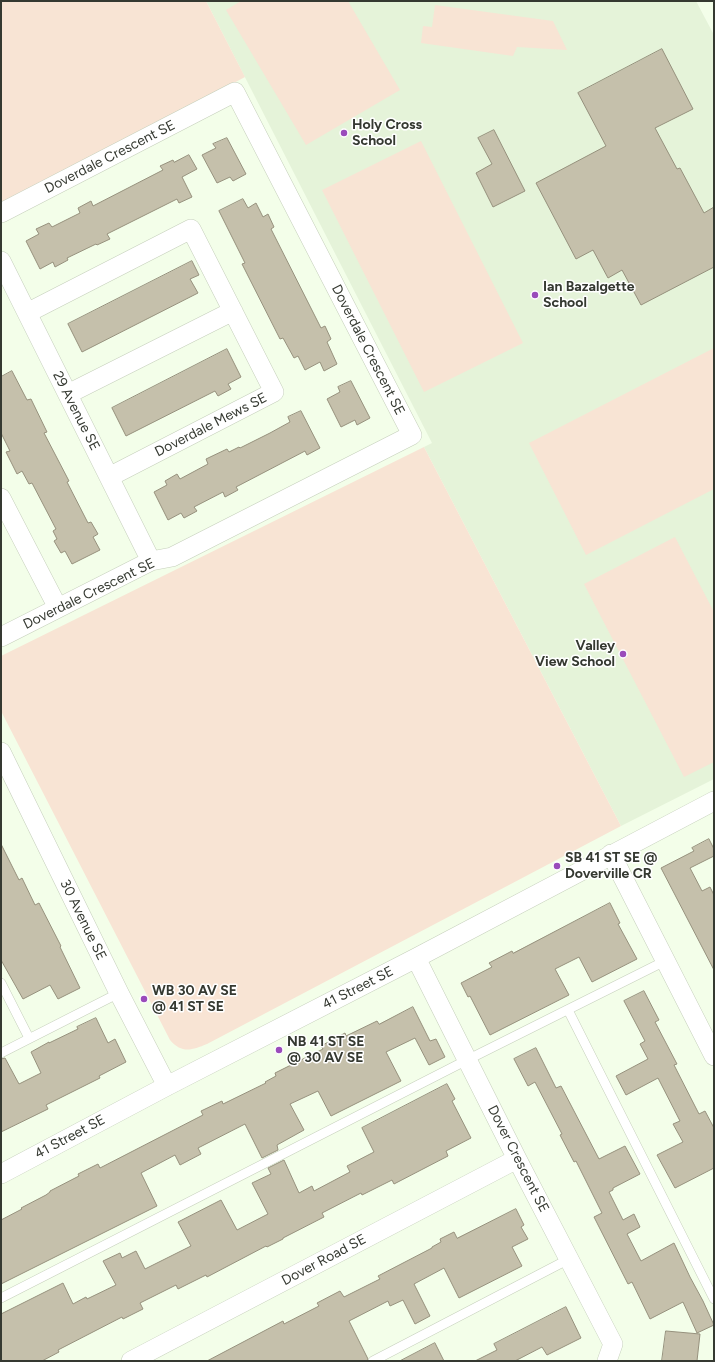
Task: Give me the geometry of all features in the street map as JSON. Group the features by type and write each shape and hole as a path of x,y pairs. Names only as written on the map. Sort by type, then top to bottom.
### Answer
{"street":[{"name":"Doverdale Crescent SE","path":"1,213 235,92 412,435 172,557 151,561 1,637"},
{"name":"Doverdale Mews SE","path":"27,313 191,229 274,392 109,476"},
{"name":"29 Avenue SE","path":"1,261 151,561"},
{"path":"68,394 233,311"},
{"path":"1,498 58,608"},
{"name":"30 Avenue SE","path":"1,752 119,993 167,1086"},
{"name":"41 Street SE","path":"1,1174 167,1086 416,958 610,854 714,801"},
{"path":"610,854 714,1056"},
{"name":"Dover Crescent SE","path":"416,958 517,1159 613,1344 607,1361"},
{"name":"Dover Road SE","path":"131,1361 517,1159"}],"lane":[{"path":"1,1298 467,1060 665,961"},
{"path":"1,983 29,1038"},
{"path":"1,1052 119,993"},
{"path":"568,1010 714,1299"},
{"path":"373,1361 569,1259"}],"shaded area":[{"path":"1,1 206,1 245,77 1,206"},
{"path":"206,1 696,1 714,35 714,779 621,826 424,447 432,443"},
{"path":"241,1 348,1 400,90 306,145 226,10"},
{"path":"435,5 553,21 567,50 517,47 513,56 421,43 423,26 432,27"},
{"path":"421,141 523,343 424,392 322,190"},
{"path":"714,348 714,489 586,555 529,443"},
{"path":"424,447 621,826 207,1044 197,1048 187,1050 183,1049 170,1040 1,711 1,656"},
{"path":"675,537 714,612 714,762 684,777 584,584"}],"building":[{"path":"662,49 693,109 655,128 677,169 680,168 704,213 714,207 714,267 641,305 622,270 608,278 593,250 576,259 536,183 606,146 578,93"},
{"path":"494,130 525,191 493,207 476,173 492,164 478,138"},
{"path":"227,138 246,174 233,181 230,177 217,183 202,155 216,148 213,144"},
{"path":"189,155 197,169 182,177 192,197 179,203 177,199 107,234 110,239 67,258 68,260 55,267 53,262 40,269 26,241 39,234 36,229 49,223 52,227 80,213 78,208 91,201 93,206 163,170 160,166 173,160 174,162"},
{"path":"243,199 248,208 256,203 263,217 268,214 274,227 271,229 321,328 325,326 331,339 327,342 337,364 324,371 320,362 305,370 298,356 294,358 283,338 280,339 242,264 245,263 219,211"},
{"path":"192,261 199,275 190,279 198,293 82,352 68,324"},
{"path":"227,349 241,377 228,384 231,389 218,396 215,391 126,436 112,408"},
{"path":"12,371 27,400 31,399 47,432 44,433 69,481 67,482 88,523 91,522 98,534 93,537 100,550 72,564 65,551 61,553 54,541 57,539 53,531 56,529 32,483 29,484 22,471 17,474 6,452 10,451 1,433 1,377"},
{"path":"351,381 370,418 357,425 355,420 341,427 327,399 340,392 338,387"},
{"path":"301,411 320,448 307,455 305,451 236,487 238,490 225,497 223,492 194,507 197,511 184,518 181,513 168,520 154,492 167,485 165,481 177,474 180,479 208,464 206,459 227,449 229,452 239,447 240,448 270,433 290,422 288,417"},
{"path":"709,839 714,849 714,856 690,868 702,891 710,887 714,895 714,970 661,868 694,851 692,848"},
{"path":"1,844 19,880 22,878 35,905 39,903 80,988 58,999 50,985 23,999 1,960"},
{"path":"610,903 620,923 618,924 637,959 592,982 579,957 555,969 569,995 490,1035 470,996 468,997 461,983 492,967 489,963 512,951 513,953"},
{"path":"644,991 659,1020 655,1022 677,1064 674,1065 699,1114 705,1111 714,1128 714,1168 675,1188 657,1155 683,1142 673,1124 680,1121 658,1078 626,1095 616,1076 648,1059 640,1044 645,1041 624,1001"},
{"path":"413,1007 430,1041 436,1039 445,1057 429,1065 415,1038 386,1052 401,1081 331,1116 318,1091 290,1104 304,1130 277,1145 278,1150 262,1158 245,1124 198,1148 201,1154 180,1165 175,1155 141,1173 157,1206 1,1284 1,1220 79,1176 78,1174 98,1164 100,1168 203,1115 201,1111 222,1101 223,1104 266,1083 265,1082 276,1076 275,1073 323,1049 321,1046 345,1033 346,1036 377,1021 379,1024"},
{"path":"96,1018 108,1043 115,1039 126,1062 99,1076 100,1078 46,1105 48,1109 1,1132 1,1059 5,1058 19,1084 41,1073 31,1052 78,1029 77,1027"},
{"path":"536,1048 556,1088 561,1086 599,1159 625,1146 640,1174 613,1188 613,1190 609,1192 623,1220 634,1214 640,1227 627,1234 641,1261 674,1243 714,1325 697,1333 683,1302 650,1319 632,1282 628,1284 594,1217 602,1213 576,1161 574,1162 560,1135 562,1134 535,1082 528,1086 514,1059"},
{"path":"447,1084 455,1099 452,1101 471,1138 446,1151 448,1156 394,1184 392,1180 362,1195 361,1193 322,1213 324,1217 207,1277 206,1275 178,1289 176,1285 140,1303 143,1309 123,1319 122,1317 58,1350 59,1352 42,1361 1,1361 1,1314 63,1283 73,1304 116,1285 103,1261 120,1253 122,1258 136,1251 145,1269 191,1246 178,1222 221,1200 237,1230 268,1214 252,1183 271,1174 268,1168 284,1160 299,1193 312,1186 314,1191 350,1172 347,1166 374,1152 362,1128"},
{"path":"516,1209 524,1225 521,1227 528,1239 512,1247 522,1266 459,1298 444,1268 414,1284 430,1316 415,1324 403,1300 390,1306 388,1301 349,1321 368,1359 367,1361 207,1361 283,1321 284,1324 319,1306 317,1303 340,1291 344,1297 380,1279 378,1276 432,1248 441,1242 440,1239 454,1232 457,1238"},
{"path":"566,1307 581,1338 547,1355 542,1347 515,1361 475,1361 497,1350 494,1344"},
{"path":"666,1331 700,1334 697,1361 662,1361"},
{"path":"435,1343 444,1361 400,1361"}],"place":[{"name":"Holy Cross School","path":"344,133"},
{"name":"Ian Bazalgette School","path":"535,295"},
{"name":"Valley View School","path":"623,654"},
{"name":"SB 41 ST SE @ Doverville CR","path":"557,866"},
{"name":"WB 30 AV SE @ 41 ST SE","path":"144,999"},
{"name":"NB 41 ST SE @ 30 AV SE","path":"279,1050"}]}
